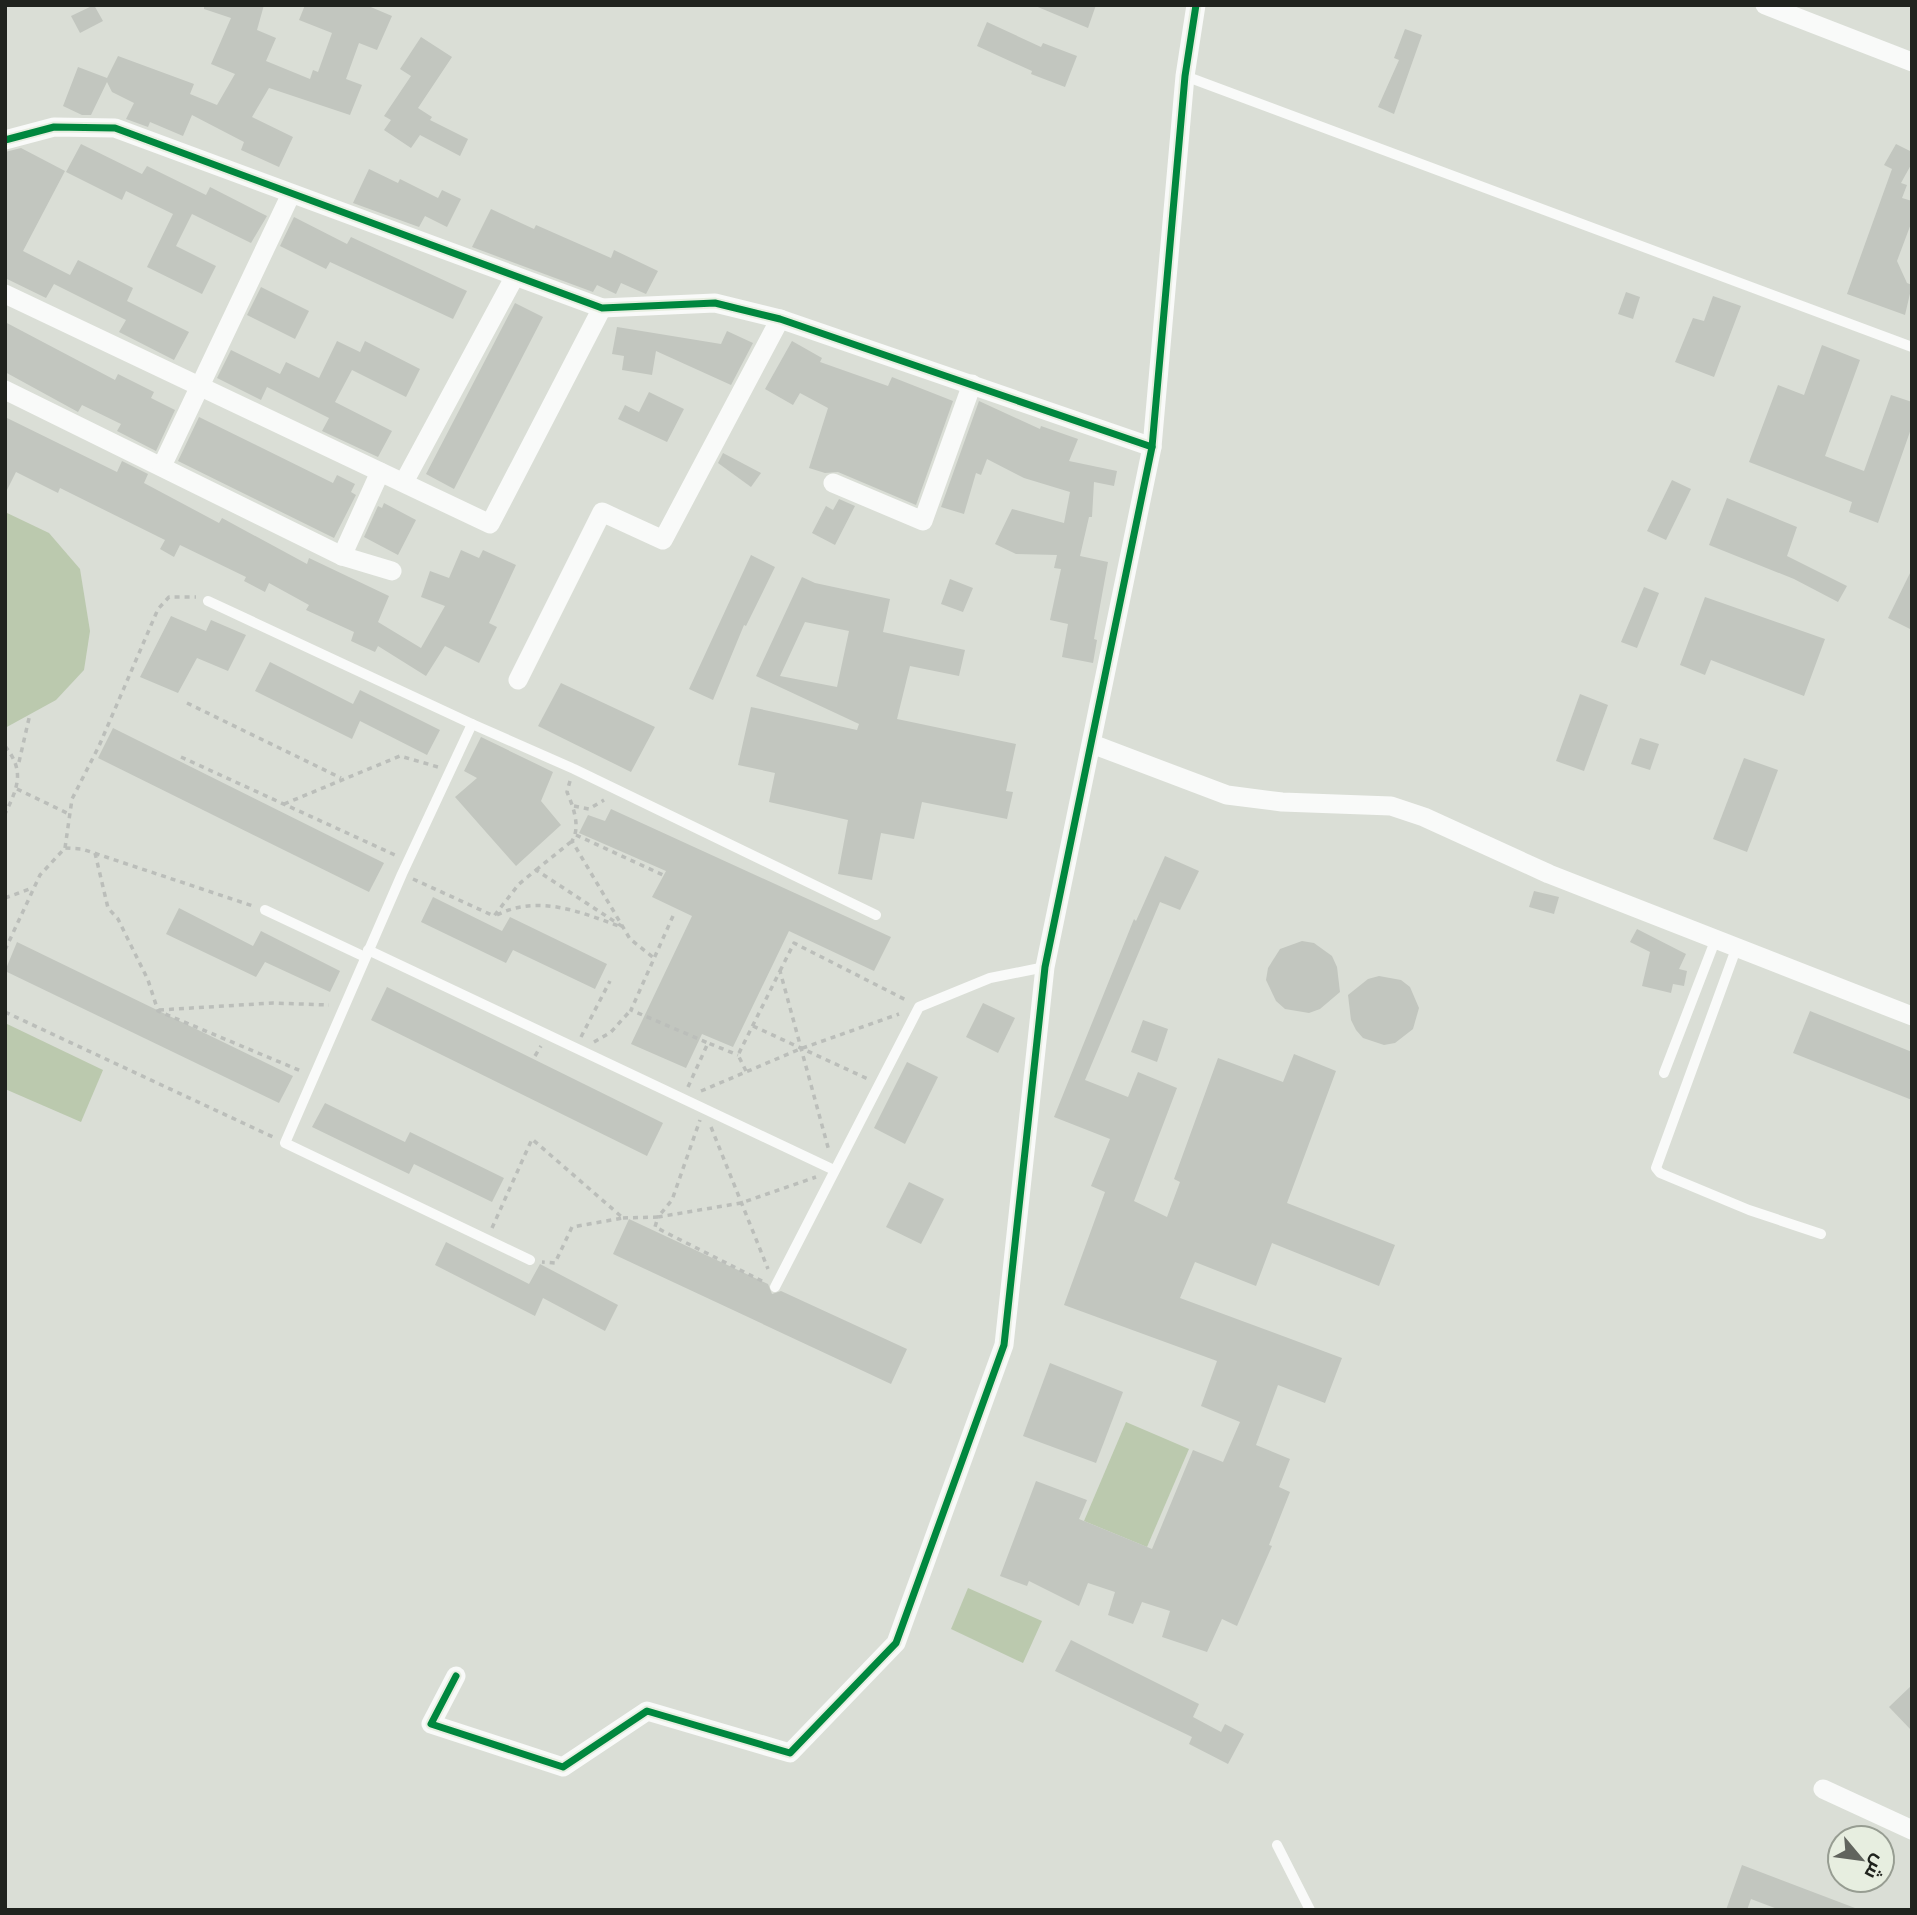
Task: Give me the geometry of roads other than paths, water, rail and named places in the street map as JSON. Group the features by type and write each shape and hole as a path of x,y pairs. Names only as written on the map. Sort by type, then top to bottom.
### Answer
{"street":[{"path":"456,1675 431,1724 563,1767 647,1712 790,1753 896,1643 1003,1345 1045,967 1152,447 1185,76 1196,5"},
{"path":"1765,5 1912,62"},
{"path":"5,141 54,127 115,128 603,308 715,303 780,319 1152,447"},
{"path":"162,466 198,385 291,194"},
{"path":"404,482 515,276"},
{"path":"5,293 489,524 603,308"},
{"path":"518,680 602,512 663,540 780,319"},
{"path":"833,483 923,521 972,384"},
{"path":"5,390 342,556 392,571"},
{"path":"342,556 380,472"},
{"path":"1092,744 1227,795 1282,802 1391,806 1424,817 1549,874 1912,1016"},
{"path":"1823,1789 1912,1830"}],"lane":[{"path":"1185,76 1912,347"},
{"path":"208,601 574,769 876,915"},
{"path":"472,724 401,874 285,1143 530,1260"},
{"path":"265,910 576,1048 834,1170"},
{"path":"1664,1073 1716,941"},
{"path":"1736,949 1656,1168 1660,1173 1749,1210 1821,1234"},
{"path":"775,1287 919,1007 990,978 1045,967"},
{"path":"1277,1845 1310,1910"}]}
